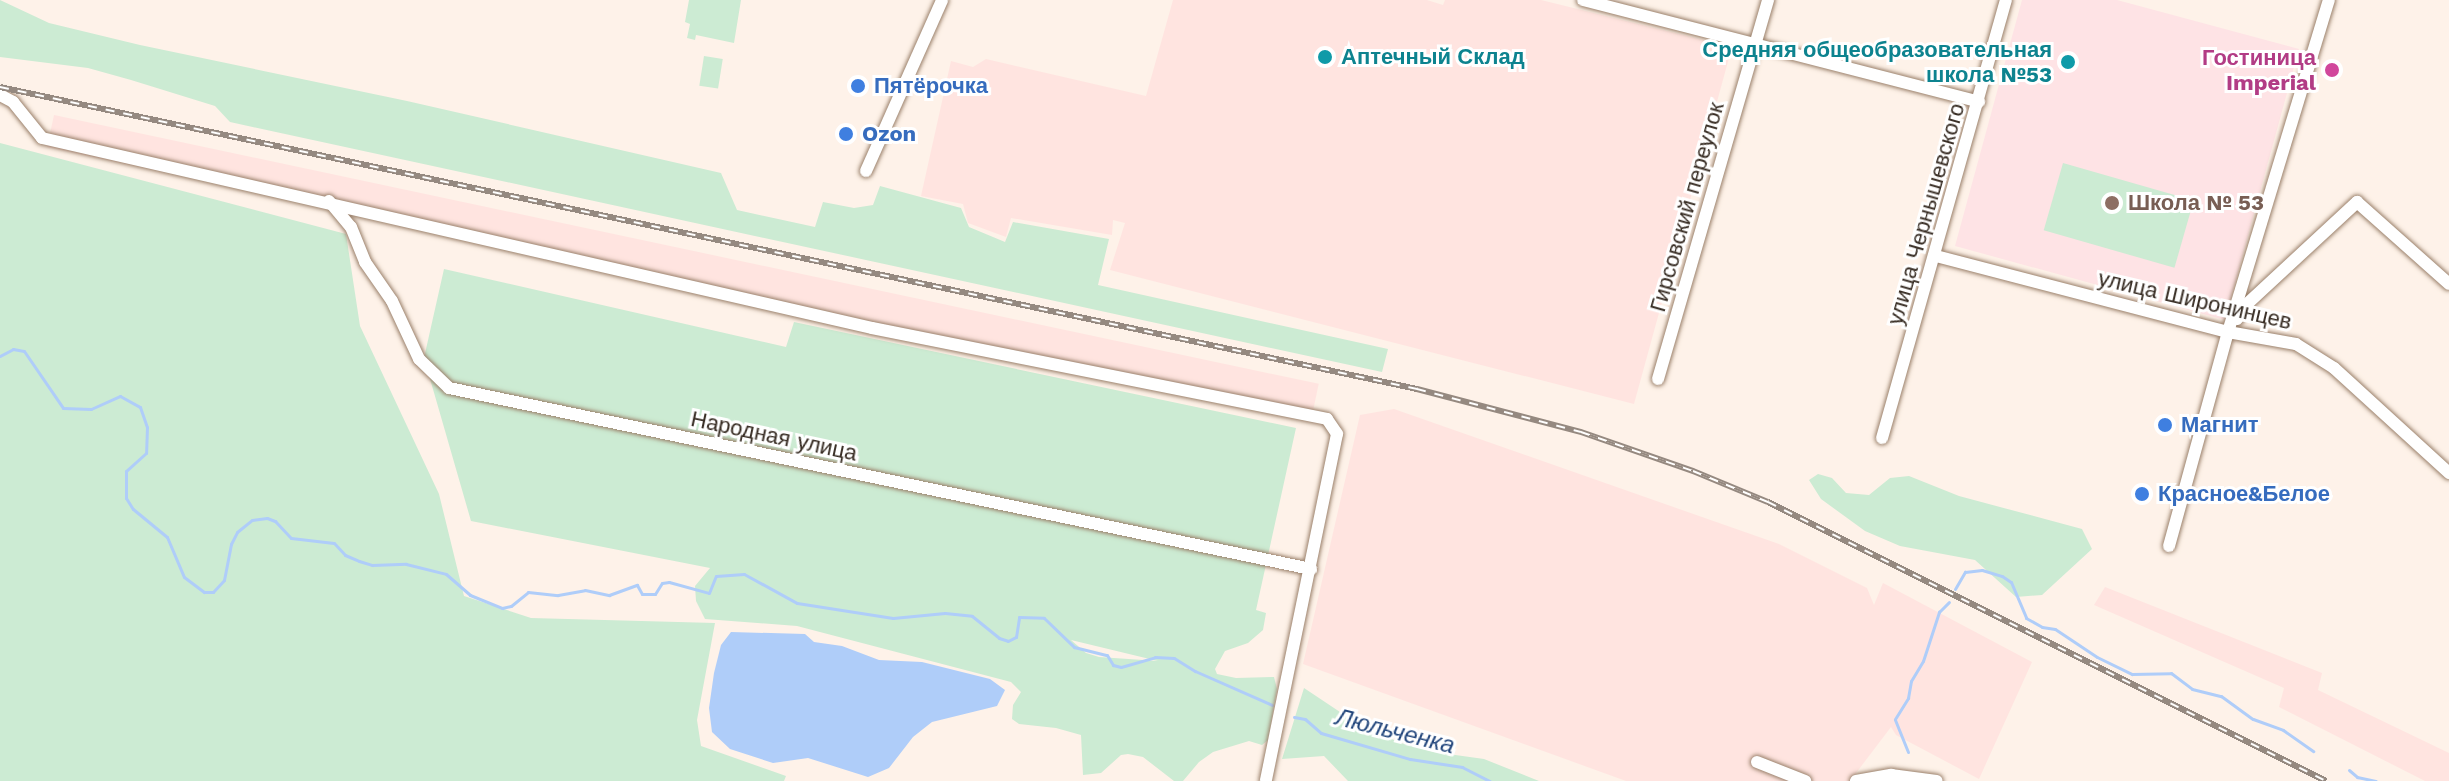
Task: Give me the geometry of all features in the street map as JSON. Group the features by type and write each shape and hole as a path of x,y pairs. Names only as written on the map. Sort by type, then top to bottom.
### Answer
{"street":[{"path":"866,171 942,0"},
{"path":"1583,0 1979,102"},
{"name":"Гирсовский переулок","path":"1658,379 1768,0"},
{"name":"улица Чернышевского","path":"1882,438 2006,0"},
{"path":"2169,546 2228,332 2329,0"},
{"path":"0,95 13,102 42,138 329,201 872,328 1327,419 1337,434 1266,781"},
{"name":"Народная улица","path":"329,201 351,227 365,262 392,301 419,359 449,388 1311,569"},
{"path":"2228,332 2248,303 2357,202 2449,284"},
{"name":"улица Широнинцев","path":"1936,256 2228,332 2296,344 2334,368 2449,473"},
{"path":"1757,762 1805,781"},
{"path":"1856,781 1891,775 1937,781"}],"shaded area":[{"path":"1173,0 1427,0 1443,5 1445,0 1541,0 1732,47 1634,404 1110,270 1125,223 1113,220 1112,235 1011,218 1006,237 968,223 963,204 921,196 951,61 973,67 986,59 1146,96"},
{"name":"Школа № 53","path":"2022,0 2117,0 2299,49 2225,320 1955,246"},
{"path":"54,115 1319,384 1312,416 47,147"},
{"path":"1394,409 1779,544 1867,588 1874,605 1883,583 2032,662 1979,779 1896,735 1891,727 1850,781 1626,781 1303,664 1360,415"},
{"path":"2105,587 2322,673 2318,690 2449,753 2449,781 2425,781 2279,707 2284,688 2094,605"}],"green space":[{"path":"0,0 49,23 140,45 407,101 721,173 737,210 815,227 823,202 854,208 873,205 880,186 961,208 969,227 1005,242 1013,222 1109,239 1098,285 1388,349 1382,372 230,122 215,106 131,80 88,68 0,57"},
{"path":"689,0 741,0 734,43 696,35 695,40 687,38 690,24 685,22"},
{"path":"704,56 723,59 718,89 699,86"},
{"path":"0,143 346,234 360,326 439,494 464,596 531,618 715,623 697,720 701,746 786,776 784,781 0,781"},
{"path":"2063,163 2194,200 2174,268 2044,230"},
{"path":"444,269 786,347 794,322 1296,428 1256,610 1266,613 1263,630 1248,643 1225,651 1215,669 1217,674 1236,678 1274,677 1277,689 1268,740 1262,745 1249,741 1213,752 1199,762 1183,781 1174,781 1143,757 1128,754 1121,755 1101,773 1083,775 1081,735 1056,728 1019,724 1012,719 1013,705 1021,692 1011,682 797,626 705,619 696,601 695,586 710,568 471,521 424,358","holes":["1071,640 1158,661 1099,657 1086,653"]},
{"path":"1818,474 1832,478 1846,493 1869,495 1890,478 1909,476 1959,496 2082,529 2092,549 2042,595 2016,597 1975,560 1900,546 1865,531 1821,499 1809,480"},
{"path":"1304,688 1349,718 1398,742 1434,752 1484,759 1539,781 1348,781 1324,756 1282,759"}],"water":[{"path":"731,632 805,634 814,642 842,646 879,660 922,662 990,679 1005,690 997,706 932,722 913,737 889,768 868,777 808,758 773,763 730,749 712,732 709,708 714,673 721,645"}],"waterway":[{"name":"Люльченка","path":"0,356 13,349 24,351 63,408 91,409 120,396 140,407 147,427 146,453 126,471 126,498 133,509 167,537 184,577 204,592 213,592 224,580 231,544 237,532 252,520 267,518 275,521 291,538 334,543 345,555 359,561 372,565 406,564 446,574 470,595 502,608 511,606 528,592 558,595 585,590 609,595 637,585 642,594 655,594 662,583 669,582 709,593 716,576 744,574 797,603 893,618 945,613 972,616 999,638 1008,641 1016,637 1019,617 1044,618 1074,647 1107,655 1113,665 1121,667 1155,657 1174,658 1195,671 1272,705"},
{"path":"1955,589 1965,572 1982,570 2002,576 2011,582 2026,618 2042,627 2055,629 2097,657 2132,674 2171,673 2192,689 2221,696 2253,719 2283,730 2313,751"},
{"path":"1908,752 1895,719 1908,698 1911,681 1923,661 1939,612 1949,602"},
{"name":"Люльченка","path":"1294,717 1305,719 1321,733 1410,759 1462,767 1490,781"},
{"path":"2349,770 2357,777 2376,781"}],"railway":[{"path":"0,87 1417,389 1581,432 1693,471 1768,502 2326,781"}],"place":[{"name":"Аптечный Склад","path":"1325,57"},
{"name":"Средняя общеобразовательная школа №53","path":"2068,62"},
{"name":"Гостиница Imperial","path":"2332,70"},
{"name":"Пятёрочка","path":"858,86"},
{"name":"Ozon","path":"846,134"},
{"name":"Школа № 53","path":"2112,203"},
{"name":"Магнит","path":"2165,425"},
{"name":"Красное&Белое","path":"2142,494"}]}
